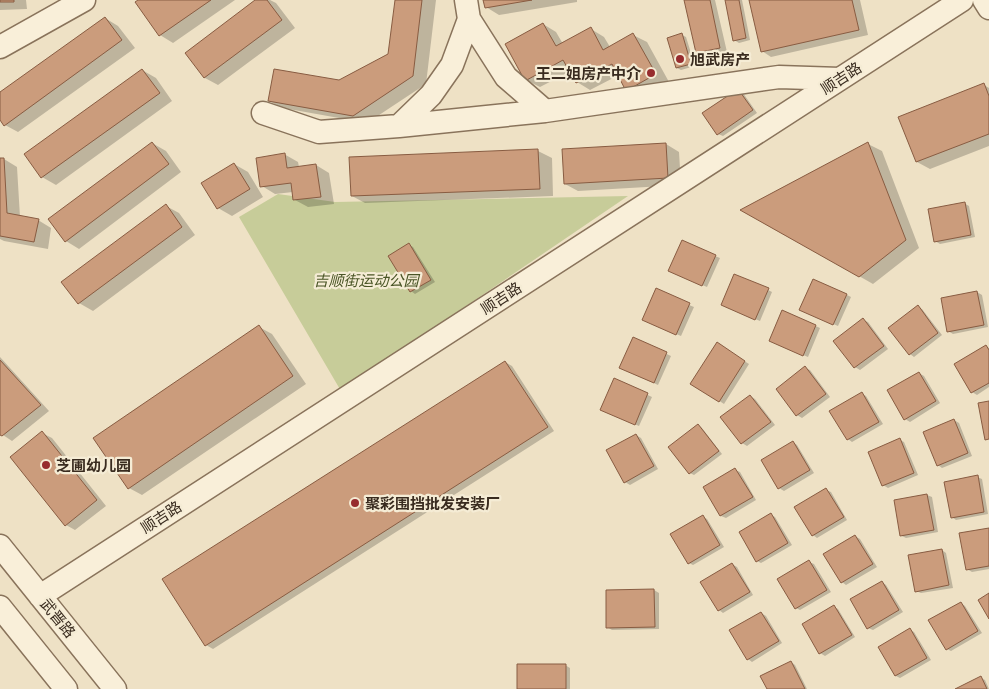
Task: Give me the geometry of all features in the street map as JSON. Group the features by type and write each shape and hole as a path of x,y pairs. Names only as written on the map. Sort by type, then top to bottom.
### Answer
{"street":[{"path":"0,48 84,0"},
{"name":"顺吉路","path":"40,596 962,0"},
{"path":"984,0 989,8"},
{"path":"468,10 506,77 545,111"},
{"path":"399,126 431,95 452,65 468,10"},
{"path":"262,113 319,132 545,111 779,77 840,79"},
{"name":"武晋路","path":"0,546 116,689"},
{"path":"0,607 66,689"}],"green space":[{"name":"吉顺街运动公园","path":"278,194 335,202 628,196 341,391 239,217"}],"building":[{"path":"0,0 14,0 14,2 0,2"},
{"path":"138,0 211,0 159,36 135,2"},
{"path":"255,0 267,0 282,20 204,78 185,53"},
{"path":"395,0 422,0 413,76 353,116 268,101 274,69 339,80 388,54"},
{"path":"483,0 532,0 485,8"},
{"path":"684,0 710,0 720,48 696,53"},
{"path":"725,0 739,0 746,38 733,41"},
{"path":"749,0 852,0 859,30 761,52"},
{"path":"105,17 122,40 4,126 0,120 0,92"},
{"path":"543,23 556,46 591,27 603,50 633,33 656,74 626,91 612,64 576,83 563,60 525,81 505,44"},
{"path":"682,33 691,64 676,68 667,38"},
{"path":"142,69 160,93 41,178 24,154"},
{"path":"984,83 989,96 989,134 916,162 898,117"},
{"path":"738,89 753,110 717,135 702,113"},
{"path":"152,142 169,164 65,242 48,219"},
{"path":"868,142 906,240 859,277 740,210"},
{"path":"666,143 668,178 564,184 562,149"},
{"path":"538,149 540,189 351,196 349,157"},
{"path":"285,153 287,168 316,164 321,197 293,200 291,183 260,187 256,158"},
{"path":"0,158 4,158 7,213 39,219 34,242 0,236"},
{"path":"234,163 250,189 217,209 201,183"},
{"path":"965,202 971,235 934,242 928,209"},
{"path":"166,204 182,227 78,304 61,282"},
{"path":"682,240 716,255 702,286 668,271"},
{"path":"409,243 431,280 410,292 388,256"},
{"path":"734,274 769,288 755,320 721,305"},
{"path":"813,279 847,294 833,325 799,310"},
{"path":"656,288 690,303 676,335 642,320"},
{"path":"977,291 984,325 947,332 941,298"},
{"path":"918,305 938,333 909,355 888,328"},
{"path":"782,310 816,325 803,356 769,341"},
{"path":"863,318 884,346 854,368 833,341"},
{"path":"259,325 293,376 128,489 93,438"},
{"path":"633,337 667,352 654,383 619,368"},
{"path":"717,342 745,361 719,402 690,384"},
{"path":"986,345 989,350 989,383 971,393 954,364"},
{"path":"0,360 41,405 2,436 0,435"},
{"name":"聚彩围挡批发安装厂","path":"505,361 548,427 205,646 162,579"},
{"path":"805,366 826,394 796,416 776,389"},
{"path":"919,372 936,401 904,420 887,390"},
{"path":"614,378 648,393 635,425 600,410"},
{"path":"862,392 879,422 847,440 829,411"},
{"path":"750,395 771,422 741,444 720,417"},
{"path":"989,401 989,439 985,440 978,403"},
{"path":"954,419 968,453 937,466 923,432"},
{"path":"698,424 719,451 689,474 668,447"},
{"path":"42,431 97,500 65,526 10,457"},
{"path":"636,434 654,466 624,483 606,450"},
{"path":"900,438 914,473 882,486 868,452"},
{"path":"793,441 810,470 778,489 761,460"},
{"path":"735,468 753,497 720,516 703,487"},
{"path":"978,475 984,512 951,518 944,482"},
{"path":"826,488 844,517 812,536 794,507"},
{"path":"927,494 934,530 900,536 894,500"},
{"path":"771,513 788,543 756,562 739,532"},
{"path":"703,515 720,545 688,564 670,534"},
{"path":"989,528 989,566 966,570 959,533"},
{"path":"855,535 873,564 841,583 823,554"},
{"path":"942,549 949,585 915,592 908,555"},
{"path":"809,560 827,590 795,609 777,579"},
{"path":"732,563 750,592 718,611 700,582"},
{"path":"882,581 899,610 867,629 850,599"},
{"path":"654,589 655,627 606,628 606,590"},
{"path":"989,593 989,619 978,600"},
{"path":"961,602 978,631 946,650 928,620"},
{"path":"834,605 852,635 819,654 802,624"},
{"path":"761,612 779,641 747,660 729,630"},
{"path":"910,628 927,658 895,676 878,647"},
{"path":"791,661 805,689 767,689 760,676"},
{"path":"517,664 566,664 566,689 517,689"},
{"path":"981,676 987,689 955,689"}],"place":[{"name":"旭武房产","path":"680,59"},
{"name":"王二姐房产中介","path":"651,73"},
{"name":"芝圃幼儿园","path":"46,465"},
{"name":"聚彩围挡批发安装厂","path":"355,503"}]}
